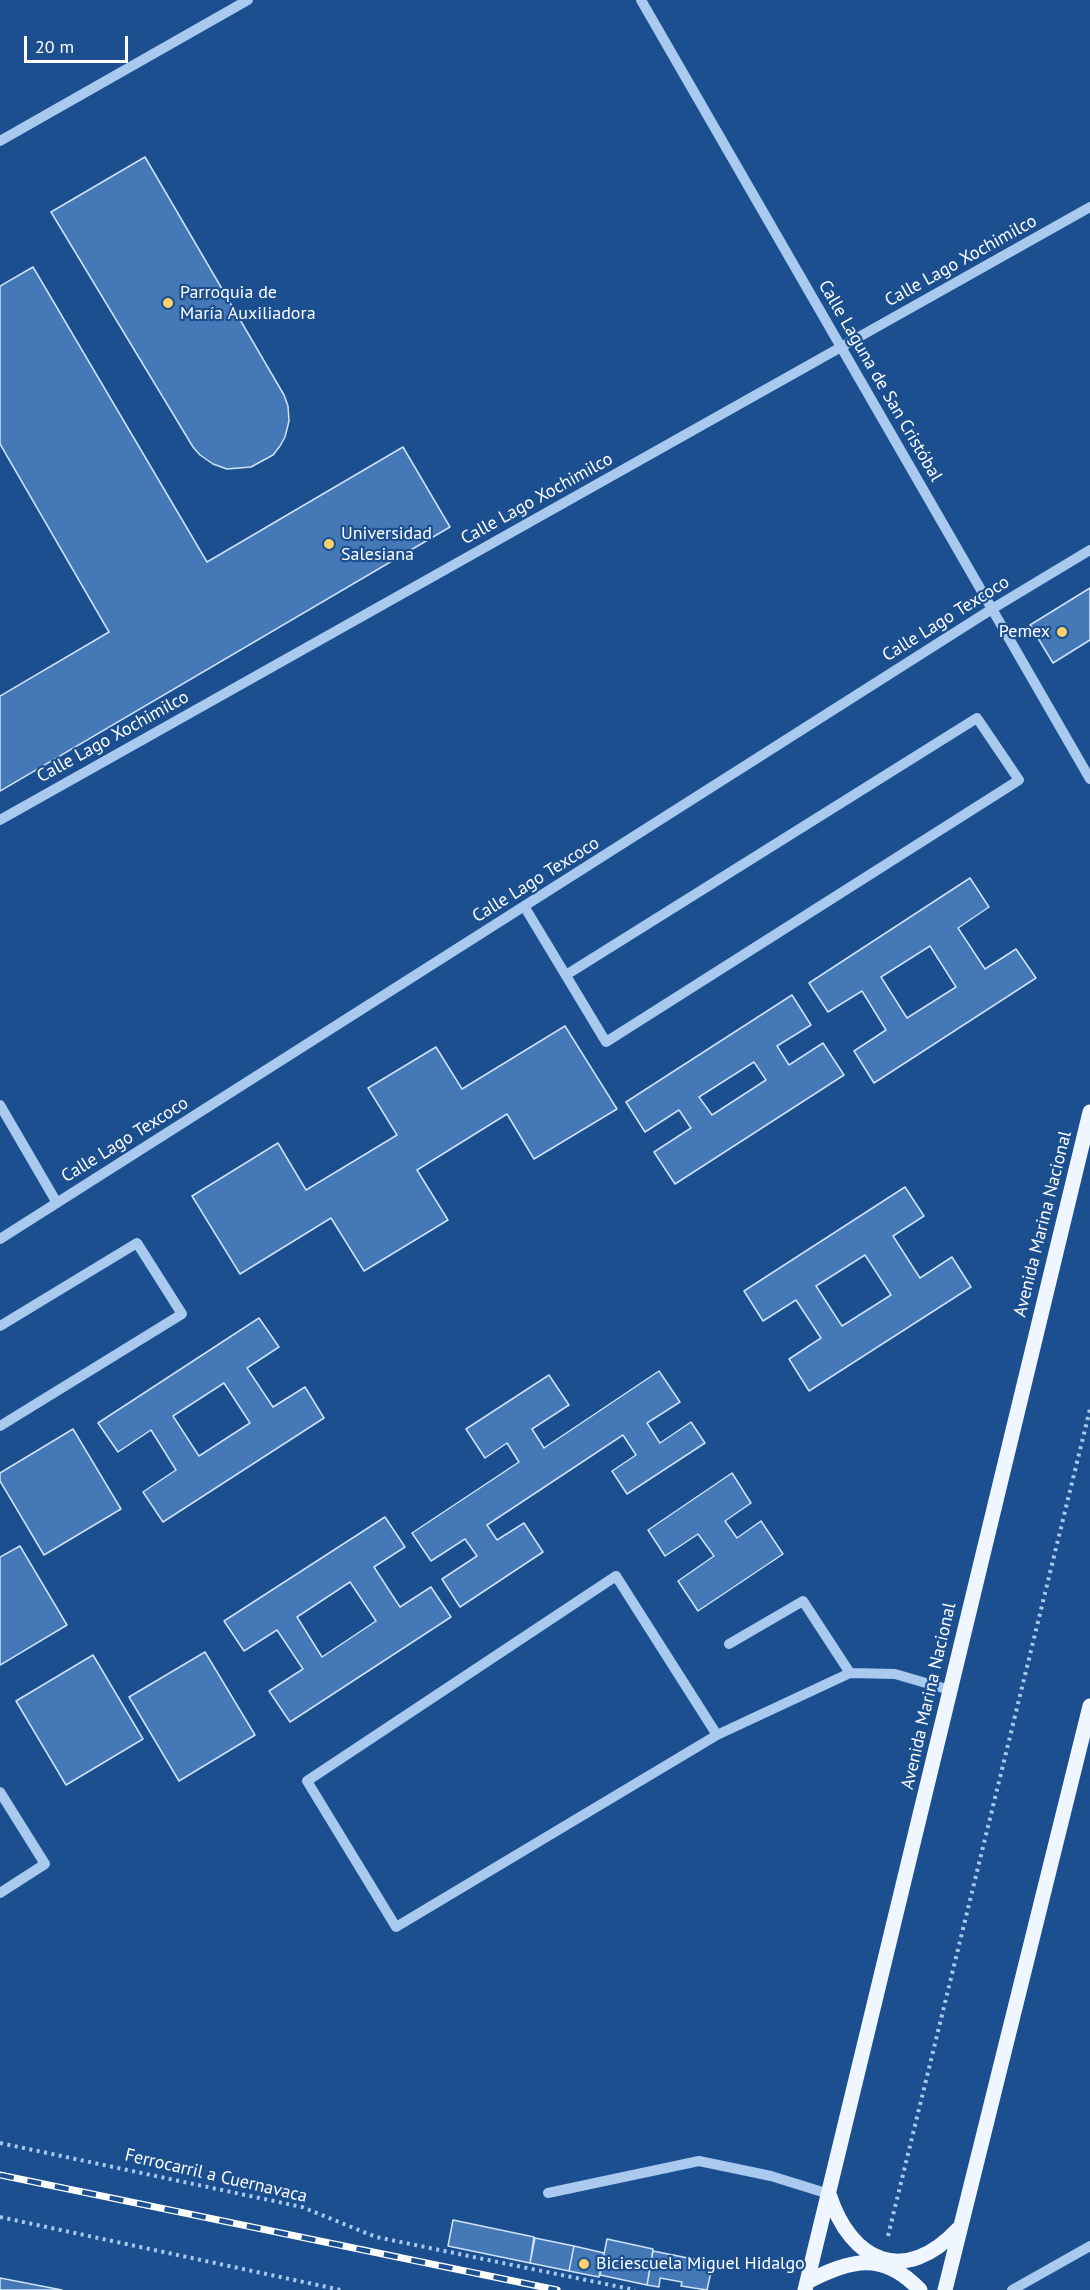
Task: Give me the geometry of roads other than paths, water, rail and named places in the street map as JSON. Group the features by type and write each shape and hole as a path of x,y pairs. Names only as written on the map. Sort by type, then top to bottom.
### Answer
{"main road":[{"name":"Avenida Marina Nacional","path":"806,2286 1090,1112"},
{"path":"945,2290 958,2229 1090,1706"},
{"path":"829,2194 839,2221 848,2234 865,2251 883,2259 903,2261 925,2256 947,2241 958,2229"},
{"path":"806,2286 846,2266 882,2263 896,2270 920,2290"}],"street":[{"path":"0,141 248,0"},
{"name":"Calle Laguna de San Cristóbal","path":"641,0 1090,779"},
{"name":"Calle Lago Xochimilco","path":"0,820 1090,207"},
{"name":"Calle Lago Texcoco","path":"0,1239 992,609 1090,550"},
{"path":"524,906 606,1042 1019,780 977,718 566,975"},
{"path":"0,1105 57,1203"},
{"path":"0,1326 137,1243 182,1314 0,1426"},
{"path":"717,1735 616,1576 307,1781 396,1927 717,1735 850,1672 895,1674 950,1690"},
{"path":"729,1644 803,1601 850,1672"},
{"path":"0,1792 45,1864 0,1893"},
{"path":"548,2193 699,2161 771,2176 829,2194"},
{"path":"1012,2290 1090,2246"}],"railway":[{"path":"0,2175 557,2290"}],"place":[{"name":"Parroquia de María Auxiliadora","path":"168,303"},
{"name":"Universidad Salesiana","path":"329,544"},
{"name":"Pemex","path":"1062,632"},
{"name":"Biciescuela Miguel Hidalgo","path":"584,2264"}]}
